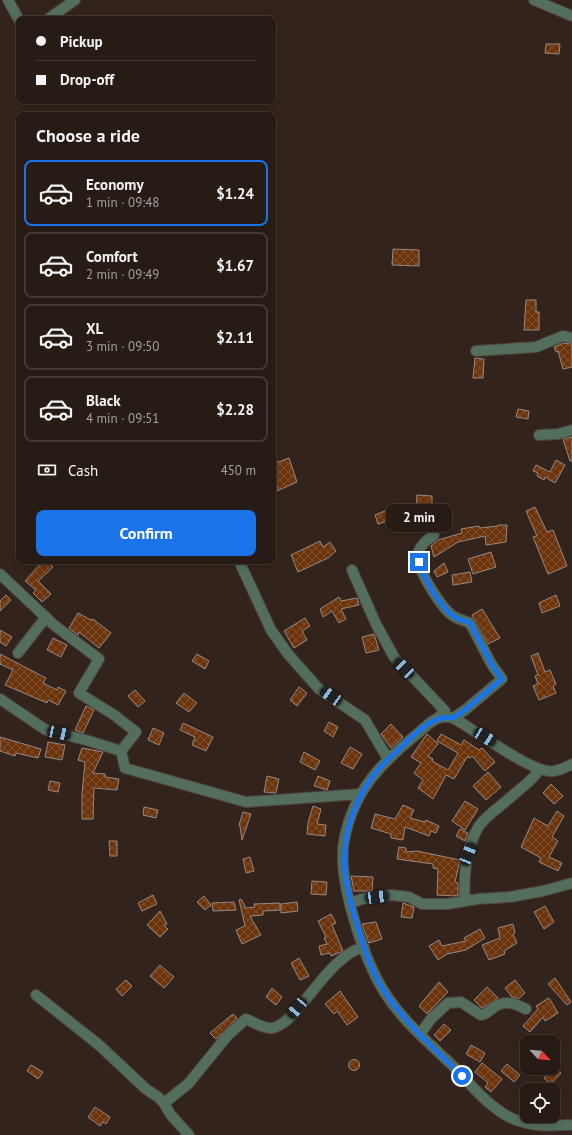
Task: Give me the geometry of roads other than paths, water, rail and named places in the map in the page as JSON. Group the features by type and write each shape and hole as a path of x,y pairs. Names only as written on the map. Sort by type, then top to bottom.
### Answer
{"street":[{"path":"8,0 17,16"},
{"path":"52,16 75,0"},
{"path":"534,0 572,16"},
{"path":"476,351 536,347 563,336 572,338"},
{"path":"540,435 558,434 572,430"},
{"path":"434,534 423,543 418,554 421,570 445,608 453,616 470,623 492,665 502,679 465,710 453,718"},
{"path":"241,564 271,630 288,654 319,689 365,720 388,759"},
{"path":"352,570 376,624 394,658 445,711 438,718"},
{"path":"0,574 65,634 99,659 79,693 114,715 136,732 121,751"},
{"path":"18,653 46,617"},
{"path":"0,699 46,730 121,751"},
{"path":"571,1124 535,1126 510,1117 491,1103 420,1034 385,994 374,974 350,903 345,874 344,842 349,823 361,794 377,769 431,722 438,718 445,716 453,718 533,767 550,772 572,764"},
{"path":"121,751 125,768 246,802 361,794"},
{"path":"465,901 463,880 468,854 479,826 514,794 533,780 540,769"},
{"path":"350,903 362,899 391,895 409,897 422,904 448,904 510,897 543,891 572,883"},
{"path":"164,1103 188,1084 228,1035 246,1019 264,1027 273,1028 288,1020 326,974 346,957 364,947"},
{"path":"36,995 99,1045 146,1089 164,1103 170,1114 190,1135"},
{"path":"420,1034 431,1019 448,1003 461,1002 481,1015 487,1014 498,1005 506,1003 526,1009"},
{"path":"564,1135 571,1124"}]}
